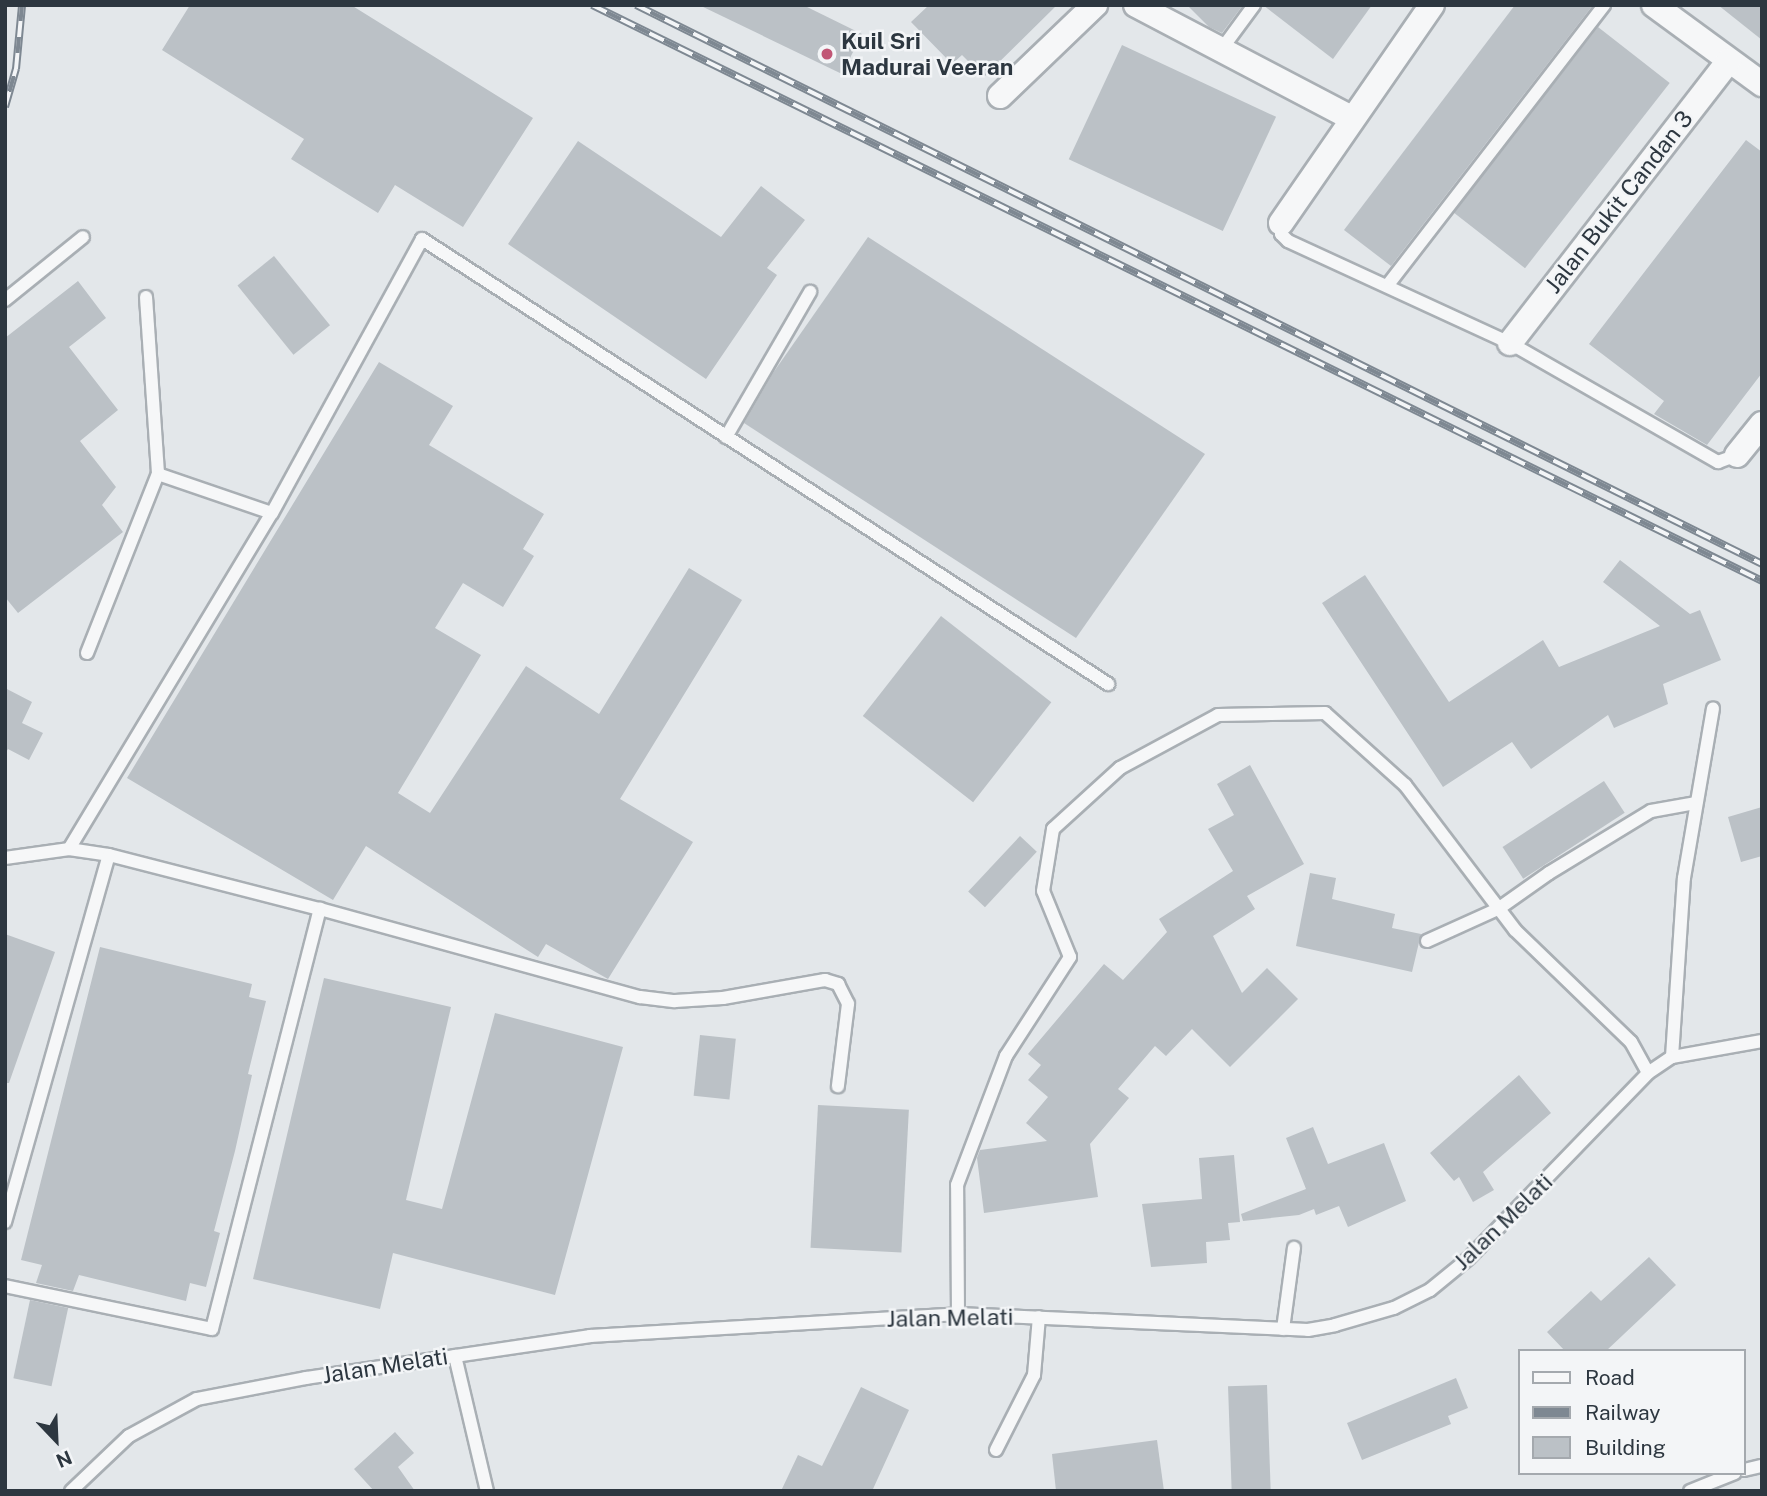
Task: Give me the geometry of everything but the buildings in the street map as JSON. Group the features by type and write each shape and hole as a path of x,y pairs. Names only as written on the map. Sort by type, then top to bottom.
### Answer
{"street":[{"path":"1000,96 1095,5"},
{"path":"1136,5 1351,118"},
{"path":"1281,223 1351,118 1432,5"},
{"path":"1654,5 1762,84"},
{"name":"Jalan Bukit Candan 3","path":"1510,344 1729,61"},
{"path":"1737,456 1762,424"}],"lane":[{"path":"1221,50 1254,5"},
{"path":"1387,286 1604,5"},
{"path":"1281,223 1281,234 1288,240 1510,344 1718,462 1737,456"},
{"path":"5,300 83,237"},
{"path":"69,849 272,513 422,239 1108,684"},
{"path":"726,438 810,292"},
{"path":"87,653 159,474 146,297"},
{"path":"159,474 272,513"},
{"path":"1672,1057 1684,878 1713,708"},
{"path":"958,1314 957,1185 1006,1056 1070,957 1043,891 1054,830 1120,768 1218,715 1325,713 1405,785 1498,909 1564,980 1631,1042 1648,1073"},
{"path":"1427,941 1498,909 1549,873 1651,811 1696,803"},
{"path":"5,858 69,849 109,855 320,909 640,997 675,1001 723,998 825,980 838,984 848,1004 838,1086"},
{"path":"5,1222 109,855"},
{"path":"5,1286 212,1329 320,909"},
{"name":"Jalan Melati","path":"71,1491 129,1436 197,1399 590,1336 958,1314 1308,1330 1335,1325 1394,1308 1430,1290 1469,1258 1648,1073 1672,1057 1762,1041"},
{"path":"1283,1329 1294,1248"},
{"path":"996,1450 1034,1375 1039,1317"},
{"path":"455,1356 487,1491"},
{"path":"1690,1491 1730,1475"}],"railway":[{"path":"5,107 16,69 22,5"},
{"path":"592,5 1762,581"},
{"path":"636,5 1762,564"}],"place":[{"name":"Kuil Sri Madurai Veeran","path":"827,54"}]}
